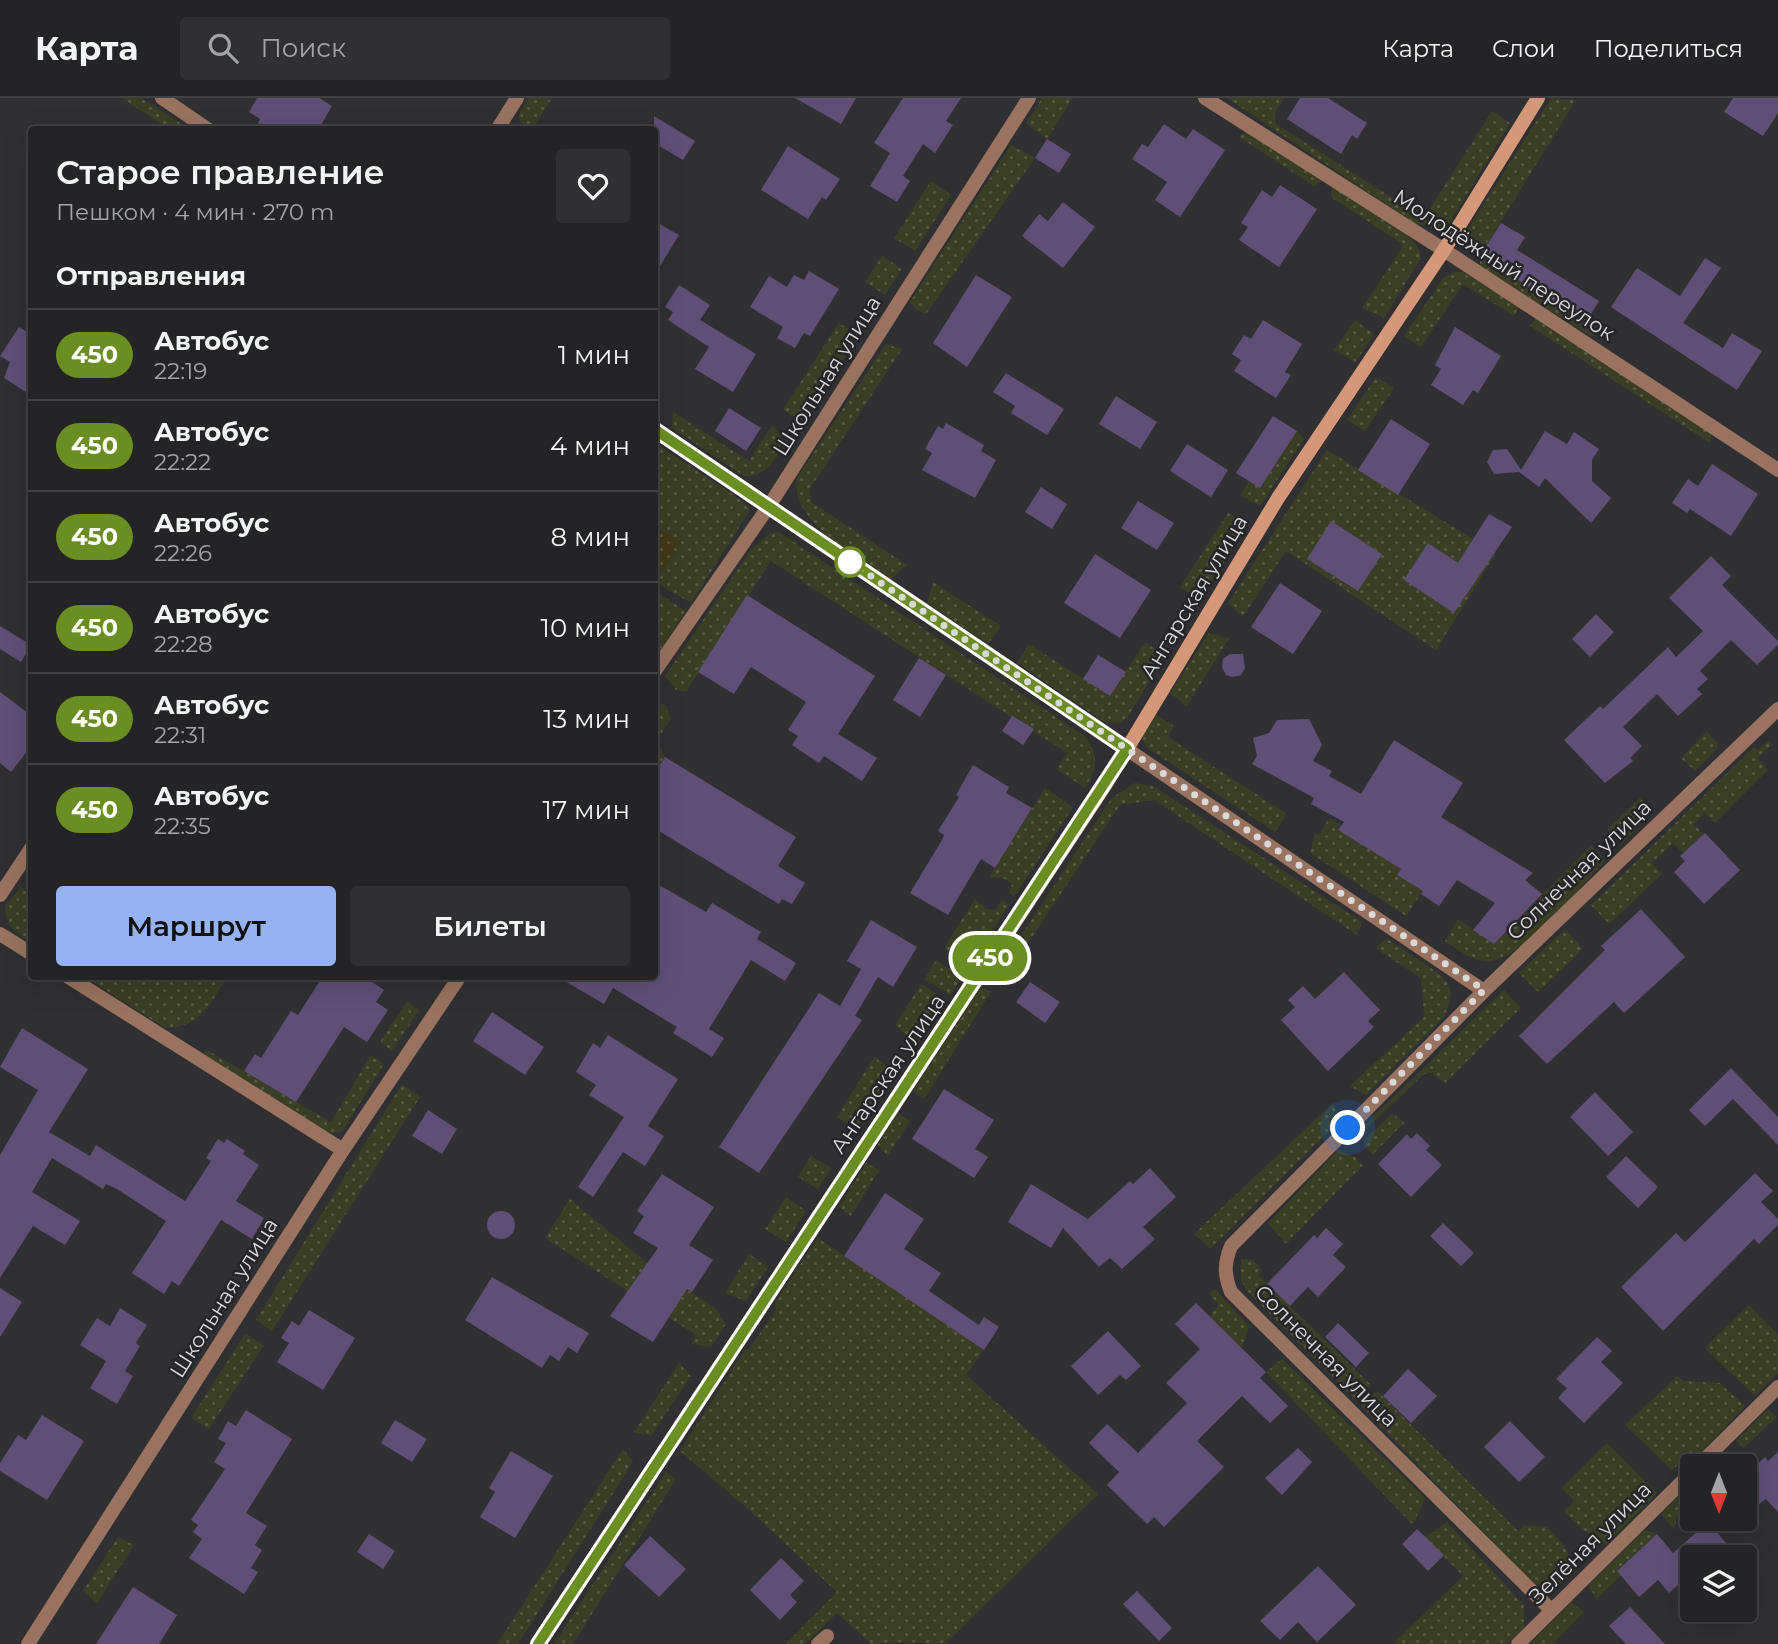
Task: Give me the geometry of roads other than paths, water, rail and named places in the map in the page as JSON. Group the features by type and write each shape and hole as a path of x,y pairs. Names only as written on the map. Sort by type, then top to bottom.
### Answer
{"street":[{"path":"162,98 203,126"},
{"path":"500,126 517,98"},
{"name":"Школьная улица","path":"658,666 769,506 1029,98"},
{"name":"Молодёжный переулок","path":"1205,98 1444,250 1778,470"},
{"name":"Ангарская улица","path":"538,1644 1127,749 1278,498 1444,250 1538,98"},
{"path":"658,432 1484,990"},
{"name":"Солнечная улица","path":"1551,1610 1231,1292 1225,1277 1225,1262 1231,1246 1484,990 1778,709"},
{"path":"0,895 28,853"},
{"path":"0,934 28,952"},
{"path":"73,980 343,1150"},
{"name":"Школьная улица","path":"29,1644 343,1150 457,980"},
{"path":"1710,1454 1778,1387"},
{"name":"Зелёная улица","path":"1518,1644 1680,1484"}]}
